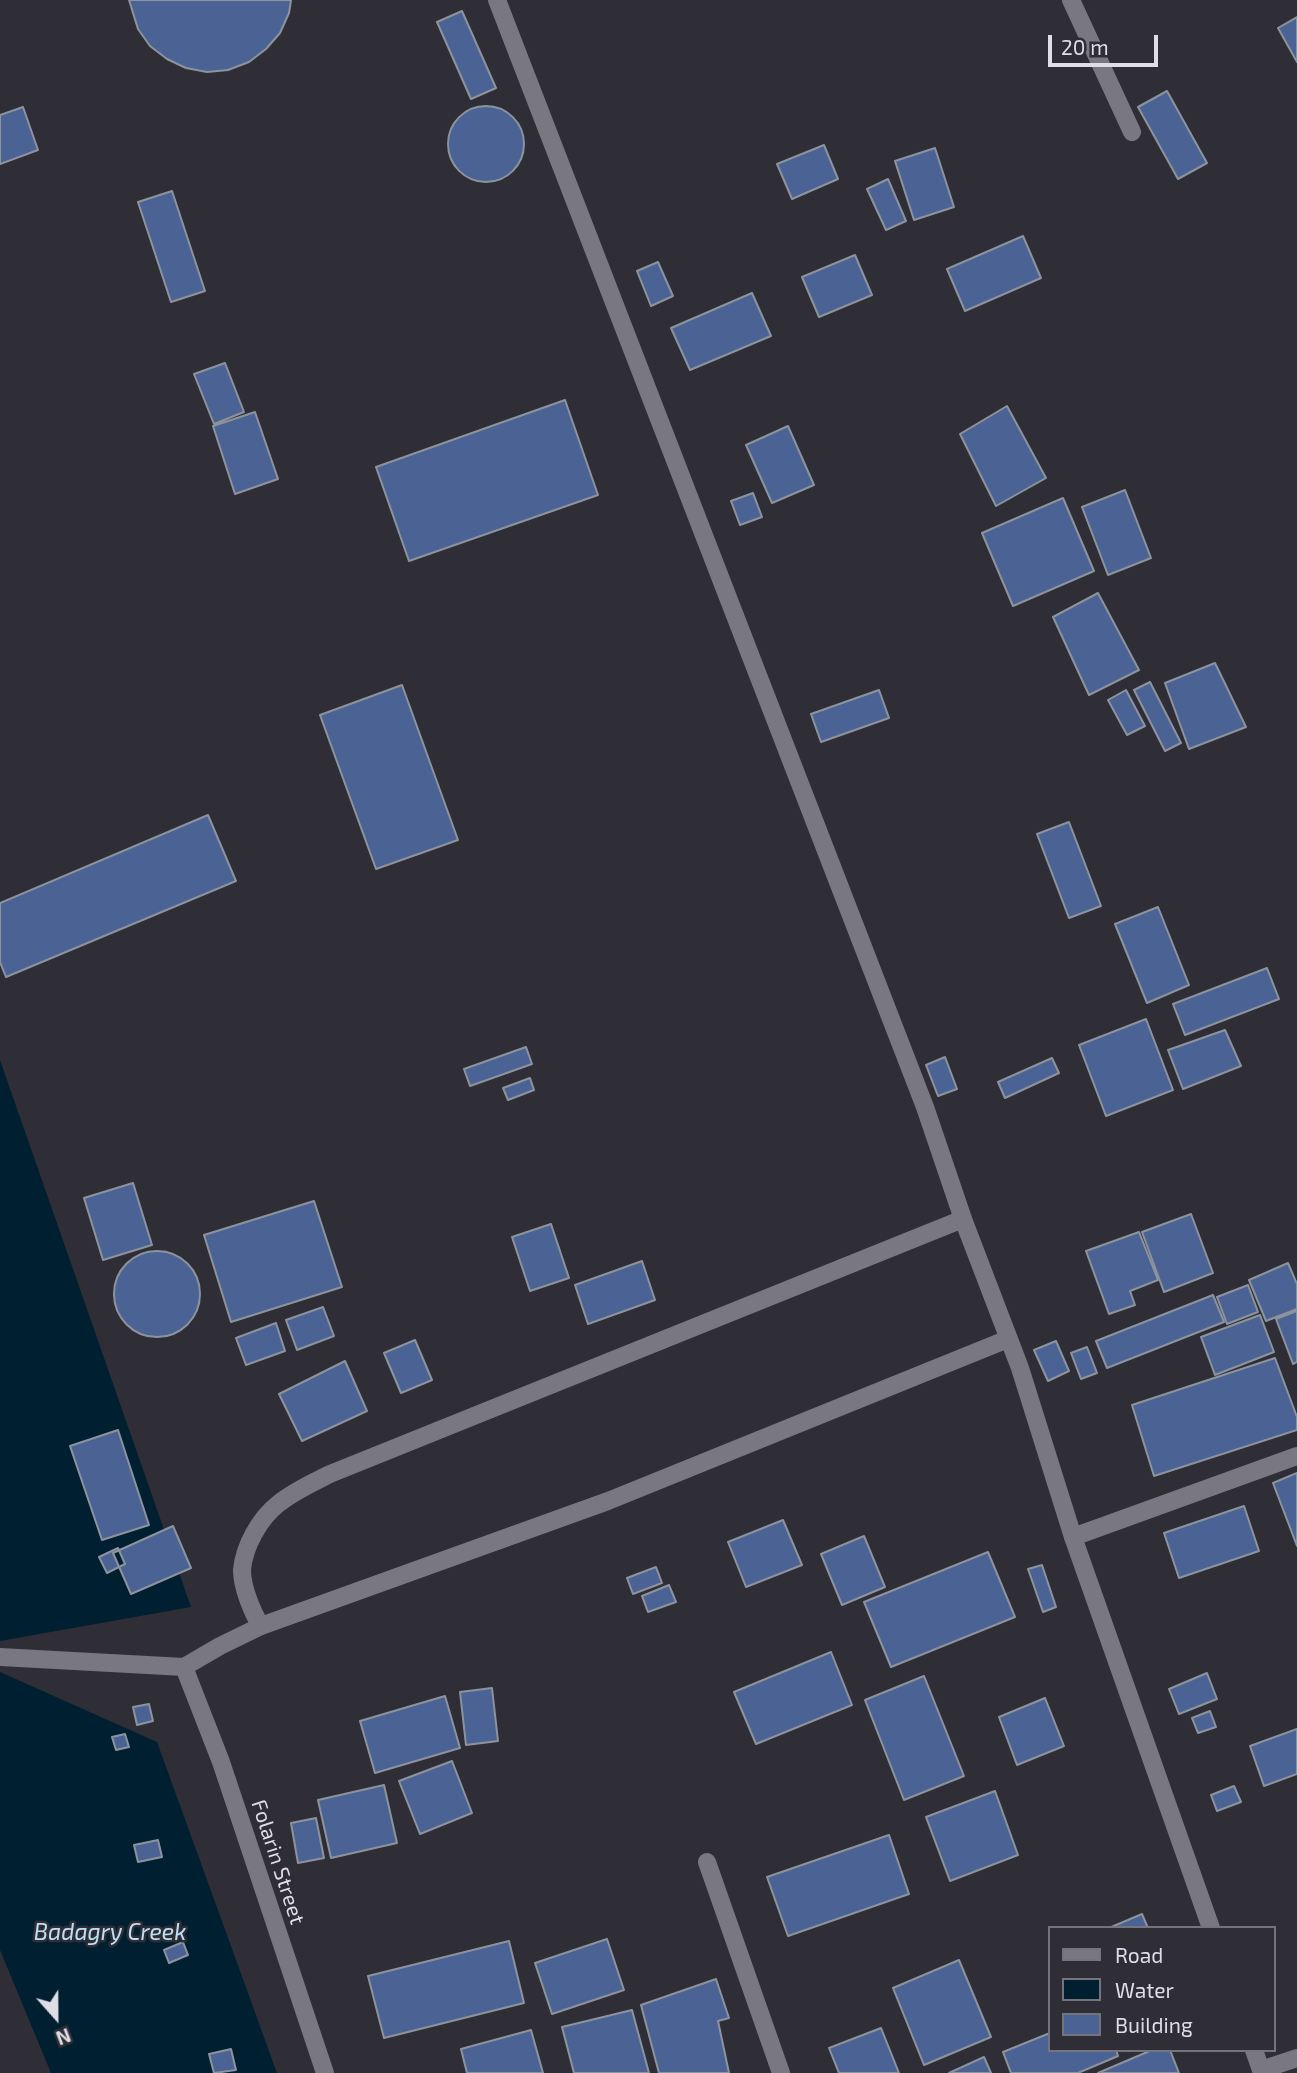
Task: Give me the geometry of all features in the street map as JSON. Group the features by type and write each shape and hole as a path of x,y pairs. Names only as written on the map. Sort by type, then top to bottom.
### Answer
{"street":[{"path":"497,0 925,1107 963,1219 1020,1368 1073,1537 1210,1926"},
{"path":"1071,0 1132,132"},
{"path":"261,1626 251,1611 242,1570 251,1538 267,1514 300,1489 330,1474 963,1219"},
{"path":"0,1657 184,1667 261,1626 608,1501 1008,1339"},
{"path":"1073,1537 1297,1456"},
{"name":"Folarin Street","path":"184,1667 220,1762 326,2073"},
{"path":"707,1862 781,2073"},
{"path":"1255,2052 1261,2071 1297,2058"}],"water":[{"path":"0,1060 191,1607 0,1641"},
{"name":"Badagry Creek","path":"0,1672 157,1742 277,2073 51,2073 0,1950"}],"building":[{"path":"129,0 291,0 289,13 280,33 266,49 249,62 228,70 207,72 186,68 167,59 150,46 138,29"},
{"path":"462,11 496,88 471,99 437,22"},
{"path":"1297,17 1297,62 1278,28"},
{"path":"1167,91 1207,163 1178,179 1138,107"},
{"path":"486,106 500,109 513,117 521,130 524,144 521,158 513,171 500,179 486,182 472,179 459,171 451,158 448,144 451,130 459,117 472,109"},
{"path":"23,107 38,150 0,164 0,115"},
{"path":"824,145 838,179 792,199 777,164"},
{"path":"935,148 954,207 914,220 895,161"},
{"path":"888,179 906,221 886,230 867,189"},
{"path":"172,191 205,291 171,302 138,202"},
{"path":"1023,236 1041,278 965,311 947,269"},
{"path":"855,255 872,295 819,317 802,277"},
{"path":"658,262 673,296 651,306 637,271"},
{"path":"752,293 771,336 690,370 671,328"},
{"path":"225,363 244,412 214,424 194,374"},
{"path":"565,400 598,495 409,561 376,467"},
{"path":"1007,406 1046,478 996,506 960,434"},
{"path":"255,412 278,479 235,494 213,426"},
{"path":"788,426 814,485 772,503 746,445"},
{"path":"1125,490 1151,558 1108,575 1082,507"},
{"path":"753,493 762,517 740,525 731,501"},
{"path":"1063,498 1094,571 1013,606 982,533"},
{"path":"1098,593 1139,670 1089,695 1053,617"},
{"path":"1215,663 1246,727 1189,749 1165,683"},
{"path":"1150,682 1181,743 1165,751 1134,690"},
{"path":"402,685 458,840 376,869 320,715"},
{"path":"879,690 889,718 821,742 811,714"},
{"path":"1126,690 1145,726 1127,735 1108,700"},
{"path":"208,815 236,881 6,977 0,962 0,903"},
{"path":"1069,822 1101,906 1069,918 1037,834"},
{"path":"1158,907 1189,985 1147,1003 1115,924"},
{"path":"1267,968 1279,999 1185,1035 1173,1004"},
{"path":"1146,1019 1173,1090 1106,1116 1079,1045"},
{"path":"1225,1030 1241,1066 1183,1089 1168,1050"},
{"path":"526,1047 532,1064 470,1086 464,1069"},
{"path":"945,1057 957,1089 938,1096 926,1065"},
{"path":"1052,1058 1059,1073 1005,1098 998,1082"},
{"path":"530,1078 534,1090 508,1100 503,1088"},
{"path":"133,1183 152,1245 103,1260 84,1198"},
{"path":"314,1201 342,1287 231,1322 204,1235"},
{"path":"1191,1214 1213,1273 1164,1292 1142,1232"},
{"path":"551,1224 569,1278 530,1291 512,1237"},
{"path":"1139,1232 1158,1280 1130,1291 1135,1305 1109,1314 1086,1251"},
{"path":"157,1251 181,1258 193,1270 200,1294 193,1318 181,1330 157,1337 133,1330 121,1318 114,1294 121,1270 133,1258"},
{"path":"642,1261 655,1300 588,1324 575,1285"},
{"path":"1288,1263 1297,1284 1297,1309 1266,1321 1249,1280"},
{"path":"1248,1285 1258,1312 1227,1324 1217,1297"},
{"path":"1213,1295 1224,1322 1107,1368 1096,1341"},
{"path":"323,1307 334,1336 297,1350 286,1320"},
{"path":"1297,1311 1297,1362 1293,1364 1276,1319"},
{"path":"1260,1315 1274,1352 1215,1375 1201,1337"},
{"path":"276,1323 285,1351 246,1365 236,1338"},
{"path":"415,1340 432,1380 401,1393 384,1353"},
{"path":"1056,1341 1069,1371 1048,1381 1034,1350"},
{"path":"1087,1347 1097,1373 1081,1379 1071,1353"},
{"path":"1275,1358 1297,1417 1297,1430 1154,1476 1132,1405"},
{"path":"345,1361 367,1411 302,1441 279,1394"},
{"path":"118,1430 149,1525 102,1540 70,1446"},
{"path":"1297,1473 1297,1546 1273,1483"},
{"path":"1244,1506 1259,1551 1179,1578 1164,1533"},
{"path":"783,1520 802,1565 746,1587 728,1542"},
{"path":"173,1526 191,1568 131,1594 113,1553"},
{"path":"864,1536 885,1587 842,1605 821,1554"},
{"path":"118,1548 125,1564 107,1573 99,1557"},
{"path":"988,1552 1015,1617 891,1667 864,1602"},
{"path":"1042,1565 1056,1607 1043,1612 1028,1569"},
{"path":"656,1567 662,1583 633,1594 627,1578"},
{"path":"669,1585 676,1602 648,1612 642,1596"},
{"path":"831,1652 852,1705 756,1744 734,1692"},
{"path":"1207,1673 1217,1699 1179,1714 1169,1689"},
{"path":"924,1676 964,1776 904,1800 865,1700"},
{"path":"492,1688 498,1741 466,1745 460,1692"},
{"path":"445,1696 460,1748 375,1773 360,1721"},
{"path":"1045,1698 1064,1746 1017,1765 999,1717"},
{"path":"149,1704 153,1721 137,1725 133,1707"},
{"path":"1210,1711 1216,1727 1198,1733 1192,1718"},
{"path":"1297,1729 1297,1774 1264,1786 1250,1746"},
{"path":"125,1734 129,1747 116,1750 112,1737"},
{"path":"452,1761 472,1813 420,1834 399,1781"},
{"path":"384,1785 397,1843 331,1858 318,1800"},
{"path":"1234,1786 1241,1802 1217,1811 1211,1795"},
{"path":"995,1791 1018,1855 950,1881 926,1817"},
{"path":"316,1818 324,1858 298,1863 291,1823"},
{"path":"889,1835 909,1894 788,1936 767,1877"},
{"path":"158,1840 162,1857 138,1862 134,1845"},
{"path":"1142,1914 1147,1926 1114,1926"},
{"path":"607,1939 624,1990 552,2014 535,1963"},
{"path":"509,1941 524,2003 384,2038 368,1976"},
{"path":"183,1942 188,1955 169,1963 164,1950"},
{"path":"959,1960 991,2037 924,2065 893,1988"},
{"path":"716,1979 729,2018 718,2021 729,2073 659,2073 641,2005"},
{"path":"632,2010 649,2073 574,2073 562,2027"},
{"path":"881,2028 899,2073 839,2073 829,2048"},
{"path":"531,2030 543,2073 467,2073 461,2049"},
{"path":"1048,2034 1048,2052 1117,2052 1118,2056 1078,2073 1011,2073 1003,2052"},
{"path":"231,2049 236,2070 214,2073 209,2054"},
{"path":"1147,2052 1171,2052 1179,2073 1098,2073"},
{"path":"984,2057 991,2073 949,2073"}]}
